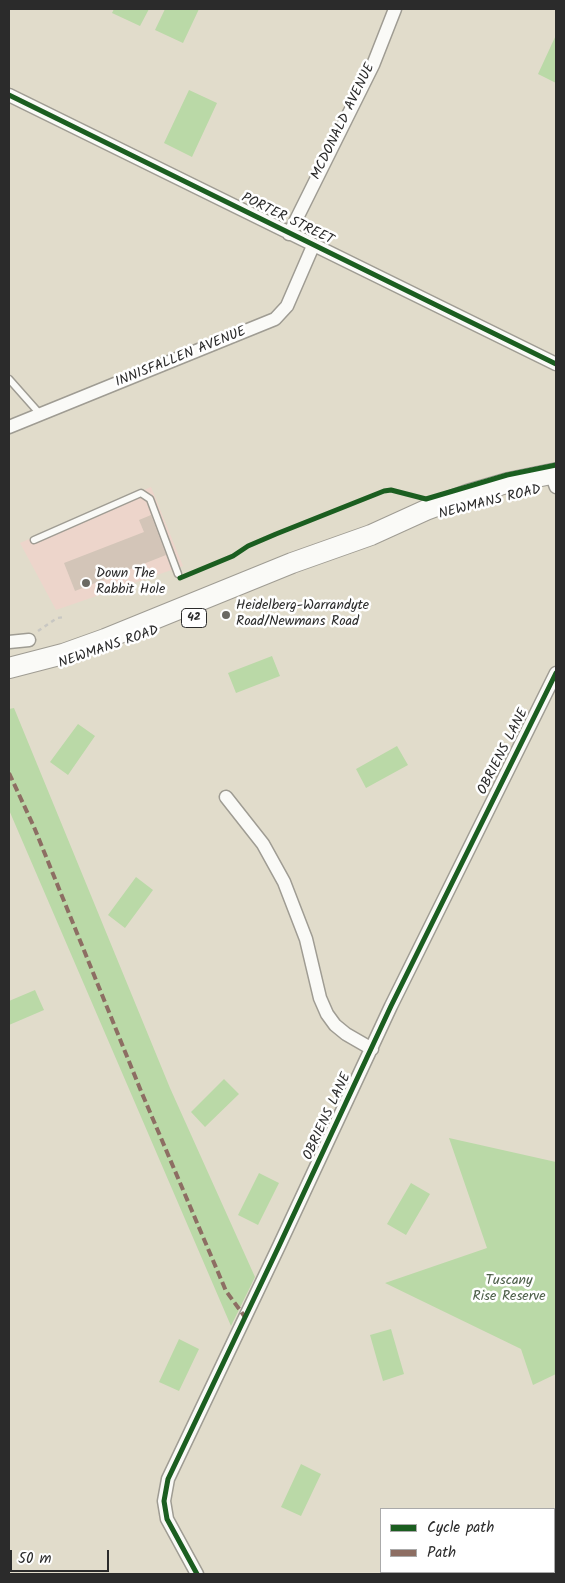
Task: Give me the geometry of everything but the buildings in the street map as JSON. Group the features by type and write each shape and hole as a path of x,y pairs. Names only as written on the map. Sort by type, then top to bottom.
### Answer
{"main road":[{"name":"NEWMANS ROAD","path":"9,668 63,654 292,563 395,526 426,510 469,494 555,480"},
{"name":"NEWMANS ROAD","path":"9,681 70,662 193,618 371,535"}],"street":[{"name":"MCDONALD AVENUE","path":"289,234 373,65 395,9"},
{"name":"PORTER STREET","path":"9,95 556,364"},
{"name":"INNISFALLEN AVENUE","path":"9,427 275,319 287,306 313,246"},
{"path":"9,642 29,640"},
{"name":"OBRIENS LANE","path":"197,1574 167,1519 164,1501 168,1479 467,849 556,673"},
{"path":"226,797 263,844 284,882 306,939 320,998 327,1014 335,1025 346,1034 372,1050"}],"lane":[{"path":"9,379 40,414"},
{"path":"34,540 142,494 150,499 178,574"}],"path":[{"path":"29,640 57,618 65,617"}],"shaded area":[{"path":"151,487 183,566 56,610 20,543"}],"green space":[{"path":"114,9 149,9 140,26 112,13"},
{"path":"165,9 199,9 183,43 155,30"},
{"path":"556,35 556,83 538,74"},
{"path":"189,90 217,103 192,157 164,143"},
{"path":"272,656 280,676 236,693 228,673"},
{"path":"14,708 170,1088 255,1277 231,1326 9,810 9,709"},
{"path":"78,724 95,736 68,775 50,762"},
{"path":"397,746 408,765 366,788 356,769"},
{"path":"136,877 153,890 125,928 108,915"},
{"path":"35,990 44,1010 9,1025 9,1001"},
{"path":"224,1079 239,1094 205,1127 191,1112"},
{"name":"Tuscany Rise Reserve","path":"449,1138 556,1162 556,1374 533,1385 521,1349 385,1283 487,1248"},
{"path":"259,1173 279,1183 258,1225 238,1215"},
{"path":"411,1183 430,1194 406,1235 387,1224"},
{"path":"391,1329 404,1374 383,1381 370,1335"},
{"path":"179,1339 199,1349 179,1391 159,1382"},
{"path":"301,1464 321,1474 301,1516 281,1507"},
{"path":"556,1545 556,1574 539,1574 555,1573"}],"marked path":[{"path":"9,773 34,827 141,1091 226,1291 245,1317"}],"cycle path":[{"path":"9,95 556,364"},
{"path":"180,578 233,556 248,546 276,534 384,491 391,490 426,499 507,475 556,465"},
{"path":"197,1574 167,1519 164,1501 168,1479 391,1006 556,673"}],"place":[{"name":"Down The Rabbit Hole","path":"86,583"},
{"name":"Heidelberg-Warrandyte Road/Newmans Road","path":"226,615"}]}
